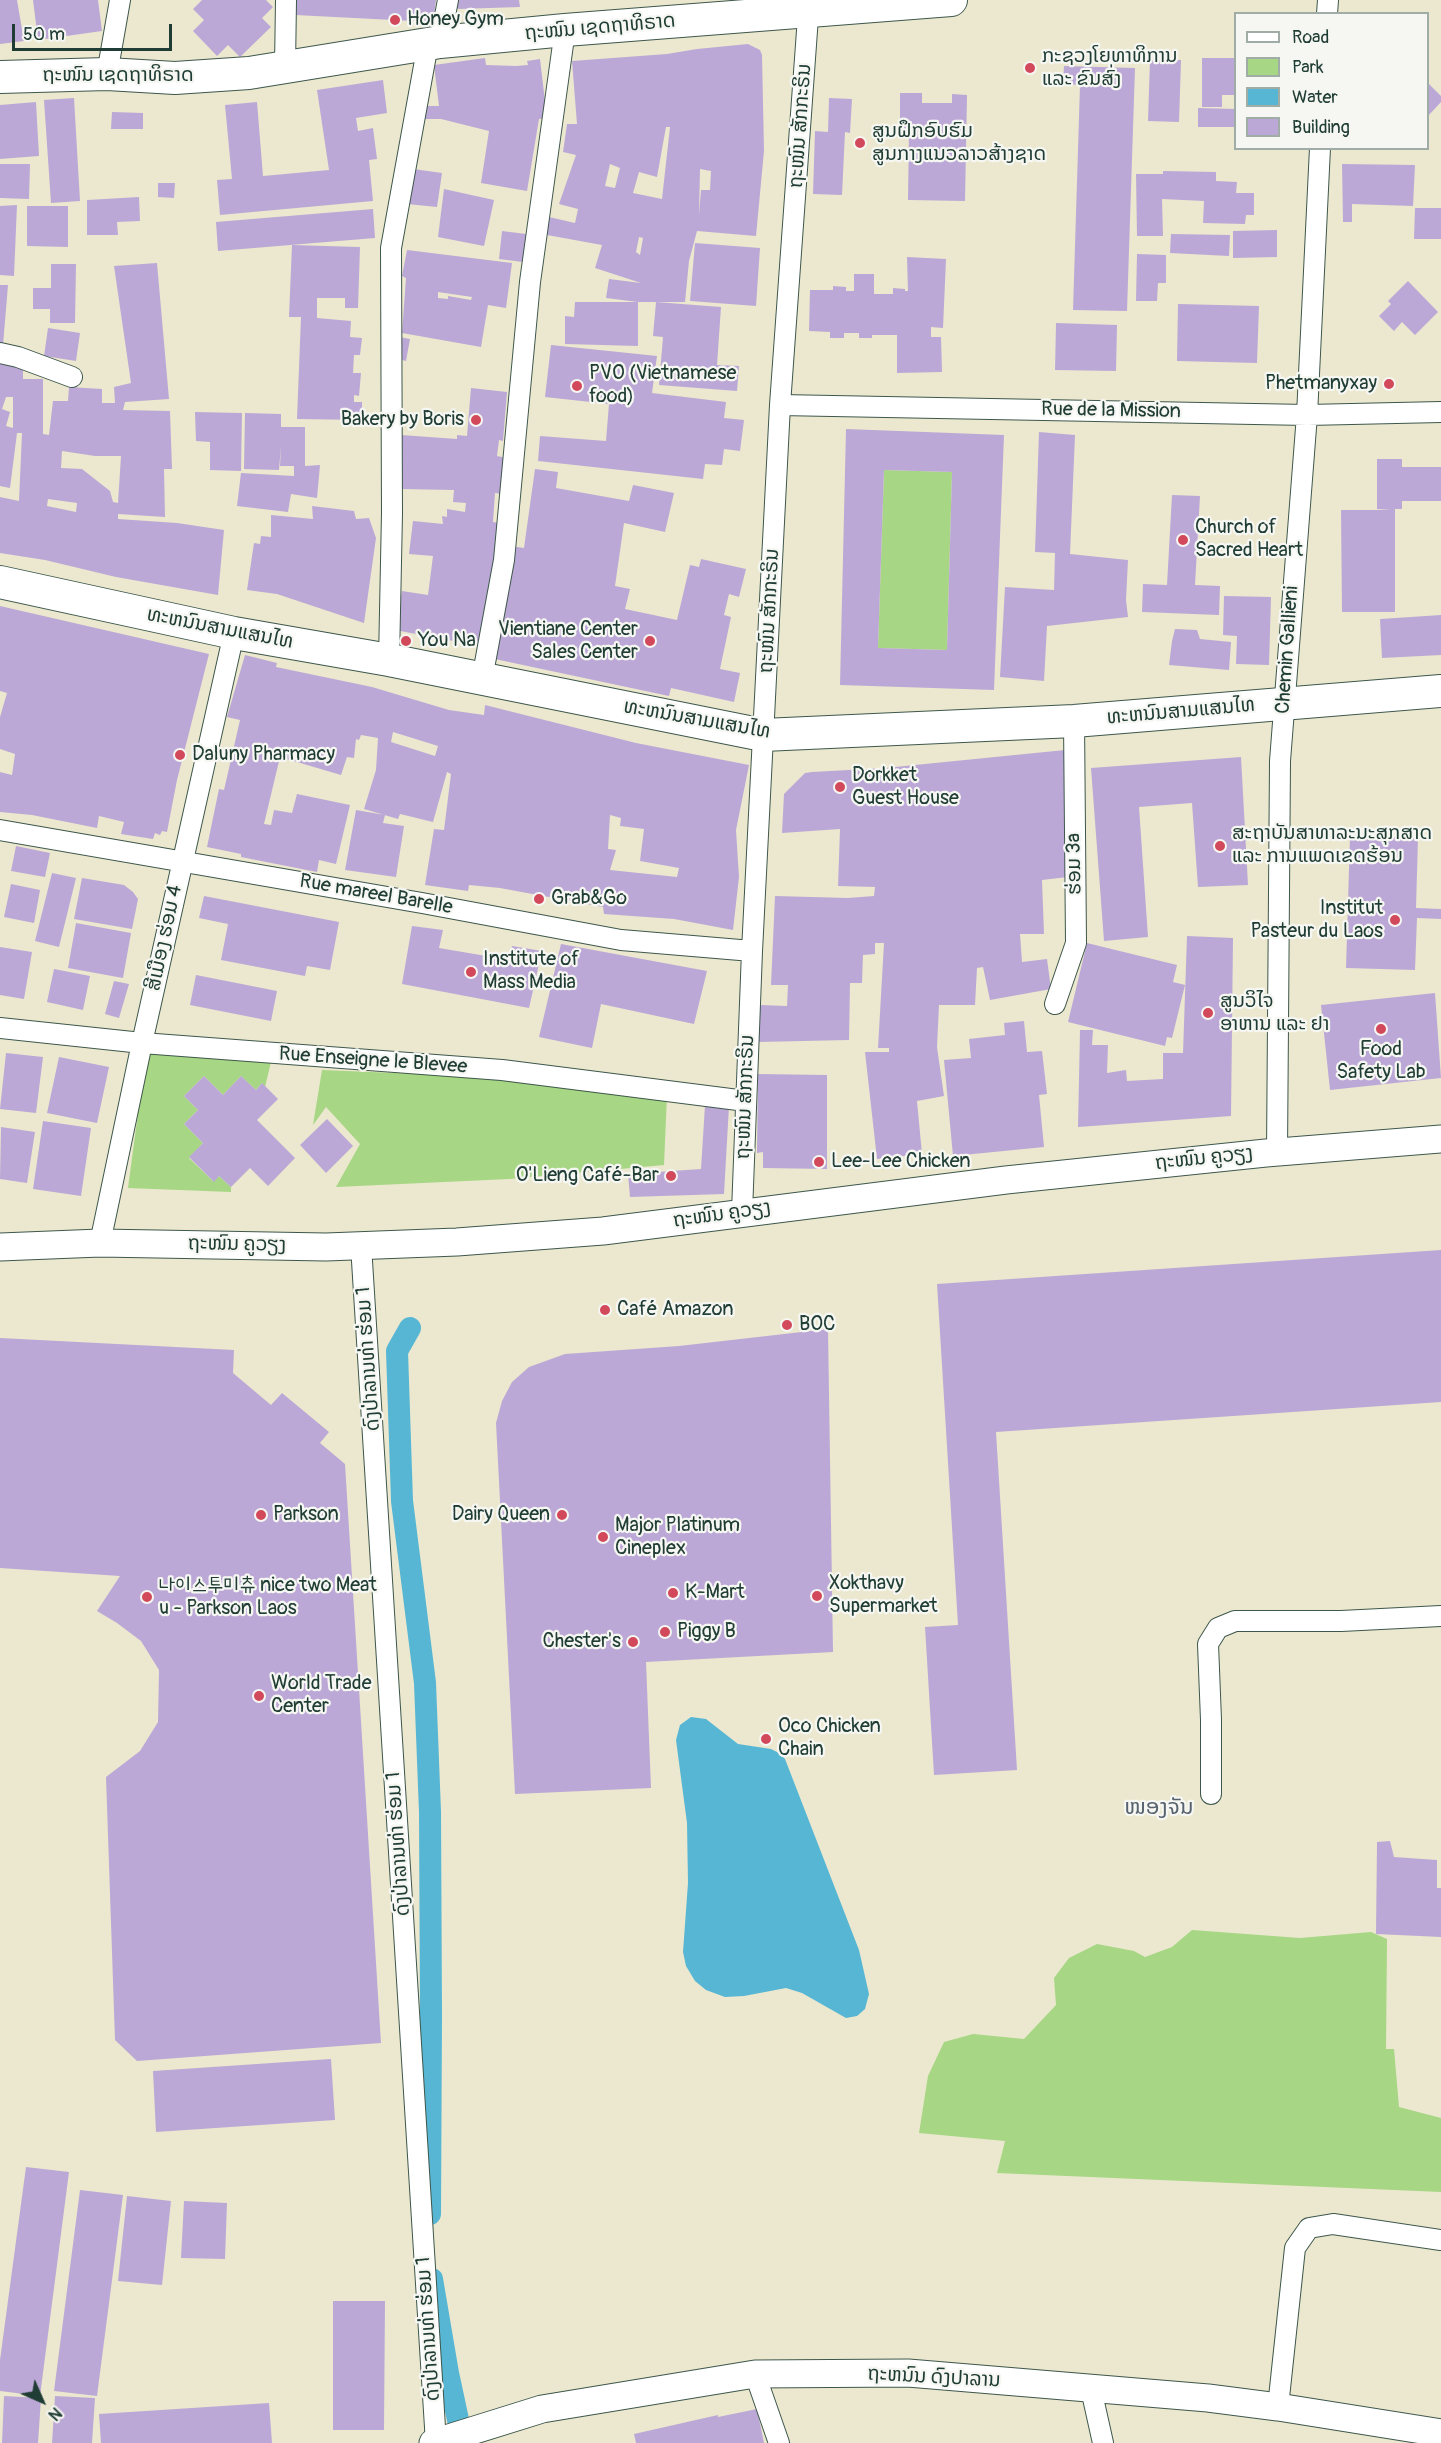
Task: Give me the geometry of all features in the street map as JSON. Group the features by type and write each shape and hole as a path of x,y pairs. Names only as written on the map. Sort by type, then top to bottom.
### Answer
{"main road":[{"name":"ຖະໜົນ ເຊດຖາທິຣາດ","path":"0,77 107,74 175,78 249,73 434,43 809,5 951,0"},
{"name":"ທະຫນົນສາມແສນໄທ","path":"0,582 234,633 389,660 763,735 1074,721 1441,691"}],"street":[{"path":"107,74 120,0"},
{"path":"285,67 286,0"},
{"path":"389,660 392,513 391,248 434,43 448,0"},
{"name":"ຖະໜົນ ສັກກະຣິນ","path":"742,1212 752,951 780,405 809,5"},
{"path":"482,679 504,560 530,282 565,30"},
{"name":"Chemin Gallieni","path":"1277,1153 1280,761 1307,415 1320,150"},
{"path":"0,353 18,357 72,377"},
{"name":"Rue de la Mission","path":"780,405 1307,415 1441,412"},
{"name":"ສີເມືອງ ຮ່ອມ 4","path":"100,1243 182,860 234,633"},
{"name":"ຮ່ອມ 3a","path":"1055,1004 1076,943 1074,721"},
{"name":"Rue mareel Barelle","path":"0,830 182,860 621,940 752,951"},
{"name":"Rue Enseigne le Blevee","path":"0,1028 142,1043 502,1070 746,1101"},
{"name":"ຖະໜົນ ຄູວຽງ","path":"0,1247 100,1243 326,1247 457,1242 603,1231 1006,1180 1441,1138"},
{"name":"ດົງປ່າລານທ່າ ຮ່ອມ 1","path":"362,1245 441,2441"},
{"path":"1211,1794 1208,1644 1218,1628 1235,1621 1341,1621 1441,1616"},
{"path":"1278,2407 1295,2248 1309,2228 1333,2224 1441,2240"},
{"name":"ຖະຫນົນ ດົງປາລານ","path":"441,2441 542,2409 755,2374 908,2373 1278,2407 1441,2433"},
{"path":"755,2374 779,2443"},
{"path":"1091,2389 1102,2443"}],"green space":[{"path":"884,470 952,472 947,650 878,648"},
{"path":"146,1053 272,1058 265,1087 262,1083 256,1090 241,1076 223,1095 204,1076 184,1096 198,1110 184,1124 203,1143 189,1158 213,1181 219,1176 231,1187 231,1192 128,1188"},
{"path":"322,1070 493,1077 667,1095 664,1165 509,1179 336,1187 360,1144 326,1107 313,1125"},
{"path":"1192,1930 1300,1938 1371,1932 1387,1939 1386,2049 1394,2049 1399,2107 1441,2118 1441,2192 997,2173 1005,2141 919,2133 928,2076 944,2042 973,2034 1024,2039 1056,2005 1054,1978 1069,1958 1097,1944 1134,1951 1145,1957 1172,1947"}],"water":[{"path":"691,1717 706,1719 738,1744 771,1749 785,1759 859,1950 869,1994 865,2009 857,2016 846,2018 802,1993 786,1988 725,1997 706,1990 695,1981 686,1966 683,1952 688,1883 687,1823 676,1740 680,1725"}],"building":[{"path":"0,0 17,0 24,41 0,44"},
{"path":"33,0 98,0 102,31 38,40"},
{"path":"202,0 266,0 273,7 262,18 271,27 240,57 228,45 217,56 193,31 204,20 193,9"},
{"path":"296,0 436,0 433,22 295,15"},
{"path":"452,0 519,0 520,7 459,9 455,7"},
{"path":"748,44 760,50 762,55 764,151 756,236 697,231 689,261 685,302 638,302 606,298 609,279 641,283 595,268 602,245 547,235 549,217 575,223 578,209 559,204 576,155 563,152 567,124 577,124 572,61 667,54","holes":["666,127 670,127 662,199 633,193 639,172 657,177","610,164 620,168 615,188 605,186","700,169 711,171 710,190 701,190 699,215","639,237 643,238 640,255 636,252"]},
{"path":"485,58 486,65 516,66 528,65 527,61 540,59 547,118 539,119 527,191 481,183 489,131 441,119 420,119 421,106 439,106 434,65"},
{"path":"1202,58 1234,58 1234,95 1222,95 1222,107 1202,107"},
{"path":"1150,60 1181,60 1179,122 1148,121"},
{"path":"1064,66 1135,68 1127,311 1073,310 1080,85 1063,84"},
{"path":"383,80 387,113 356,118 358,131 373,128 377,159 369,160 373,201 220,215 217,180 232,179 225,105 257,102 263,176 329,170 317,90"},
{"path":"1429,84 1441,96 1441,102 1429,115"},
{"path":"900,93 922,93 922,103 952,103 952,94 967,95 965,201 908,200 909,130 900,130"},
{"path":"74,98 80,201 51,203 44,100"},
{"path":"829,98 852,99 850,133 845,132 842,195 813,194 815,131 828,132"},
{"path":"36,102 39,156 0,159 0,105"},
{"path":"1198,108 1234,109 1234,127 1198,127"},
{"path":"112,112 143,113 143,129 111,129"},
{"path":"0,164 30,164 29,199 0,198"},
{"path":"1342,164 1415,165 1413,206 1352,204 1352,222 1343,222"},
{"path":"413,169 442,173 437,207 407,204"},
{"path":"1163,171 1216,172 1216,181 1237,182 1236,193 1254,193 1254,215 1246,215 1245,224 1203,223 1204,201 1162,199 1163,236 1137,236 1136,174 1163,174"},
{"path":"158,183 175,183 174,198 158,197"},
{"path":"444,189 494,200 484,246 438,237"},
{"path":"139,197 140,221 117,222 118,235 87,235 87,200"},
{"path":"17,205 14,276 0,275 0,206"},
{"path":"27,206 68,206 68,247 27,246"},
{"path":"1415,208 1441,208 1441,239 1414,239"},
{"path":"373,209 375,238 218,251 216,222"},
{"path":"1277,230 1277,257 1233,258 1233,231"},
{"path":"502,231 526,234 523,262 499,259"},
{"path":"1171,234 1230,235 1229,256 1170,253"},
{"path":"695,243 760,248 756,306 690,301"},
{"path":"292,245 360,247 358,308 345,308 345,298 317,298 317,318 351,321 350,337 362,338 360,355 354,355 353,373 361,373 359,396 354,395 354,402 362,402 362,420 297,419 301,317 289,317"},
{"path":"407,250 512,263 506,308 488,305 481,347 402,333 406,278 402,276","holes":["438,292 472,297 471,300 448,296 448,299 438,298"]},
{"path":"1137,254 1166,255 1166,283 1158,283 1157,301 1136,301"},
{"path":"907,257 946,259 943,328 931,327 931,337 941,337 942,372 897,373 897,335 872,335 872,338 859,338 859,333 844,333 844,338 830,338 830,332 809,331 810,290 833,290 833,286 846,287 846,291 854,291 854,274 874,274 874,294 893,294 893,288 908,291"},
{"path":"157,263 169,399 125,402 123,410 170,411 172,469 164,469 165,517 118,514 118,519 177,523 224,530 218,595 0,553 0,497 19,501 22,433 17,433 10,488 0,486 0,362 23,365 23,379 43,379 43,434 49,435 53,401 68,401 69,387 102,389 102,403 115,403 114,387 131,383 114,266","holes":["6,397 13,397 13,428 6,426 10,412 2,409","62,451 95,456 121,456 118,503 113,502 110,491 82,469 61,468","48,499 77,503 76,512 47,506"]},
{"path":"51,264 76,264 75,323 50,323 50,309 33,309 33,288 51,288"},
{"path":"1408,281 1438,312 1415,335 1402,322 1394,331 1379,316 1391,304 1388,301"},
{"path":"0,285 8,285 3,345 0,345"},
{"path":"575,302 638,302 638,346 565,344 565,316 574,317"},
{"path":"656,302 721,307 717,365 739,366 737,391 659,385 663,337 653,336"},
{"path":"1178,304 1259,306 1257,363 1177,361"},
{"path":"1056,323 1117,325 1116,371 1055,370"},
{"path":"48,328 80,333 76,361 44,356"},
{"path":"399,337 410,339 406,361 395,358"},
{"path":"551,345 657,356 652,393 726,402 724,418 744,420 740,451 724,449 722,465 705,464 703,479 538,461 540,436 606,441 609,404 545,397"},
{"path":"471,388 507,392 503,441 499,440 497,456 507,458 502,494 495,493 493,522 499,523 480,646 395,630 402,591 428,595 433,556 409,554 413,521 443,524 442,516 447,517 447,509 465,512 466,503 453,502 454,490 400,489 401,435 457,439 457,435 467,436"},
{"path":"195,412 242,413 241,471 210,470 210,442 196,441"},
{"path":"245,413 281,414 281,427 305,427 305,466 320,465 317,498 291,494 288,512 237,506 241,473 294,476 294,466 280,466 281,446 279,470 244,469"},
{"path":"846,429 1004,435 994,690 840,685","holes":["884,470 952,472 947,650 878,648"]},
{"path":"1039,432 1075,435 1070,554 1128,560 1126,600 1128,617 1047,626 1044,681 1000,677 1005,587 1054,590 1055,553 1035,552"},
{"path":"1377,459 1402,459 1402,467 1441,467 1441,501 1402,501 1402,509 1395,509 1395,612 1342,612 1341,510 1391,510 1377,509"},
{"path":"535,469 558,472 556,488 629,501 633,485 674,493 665,532 624,523 615,586 630,589 625,609 677,620 690,565 699,567 701,559 746,569 739,597 729,594 724,615 731,617 720,669 740,673 734,702 671,688 669,696 490,658 511,546 524,548"},
{"name":"Church of Sacred Heart","path":"1172,495 1200,496 1195,585 1220,586 1219,615 1142,612 1143,584 1167,585"},
{"path":"312,506 354,511 356,519 369,518 376,538 364,623 277,594 247,590 254,543 260,544 261,536 271,537 271,515 313,519"},
{"path":"1224,596 1271,597 1269,665 1236,664 1237,636 1223,635"},
{"path":"0,606 209,654 177,780 167,832 162,831 160,835 155,833 153,839 121,834 124,822 99,816 97,828 32,815 0,812 0,772 12,775 15,754 0,749 0,717 7,693 0,691"},
{"path":"1441,615 1441,655 1382,658 1380,619"},
{"path":"1175,629 1197,630 1200,639 1231,642 1229,670 1169,665"},
{"path":"245,655 277,663 276,667 372,687 449,710 484,715 485,705 636,743 749,765 736,830 739,877 733,930 674,919 604,914 603,907 500,888 469,885 468,891 425,885 434,829 444,830 451,774 447,772 433,822 400,814 398,819 364,809 376,770 378,738 361,735 359,740 356,739 354,758 347,757 341,775 280,757 264,824 271,825 274,810 292,813 297,794 350,805 336,864 319,860 317,872 241,857 241,854 207,847 219,789 224,790 240,720 227,717","holes":["393,732 438,746 435,756 391,742","610,815 621,818 620,826 644,829 640,861 679,868 677,877 610,870 616,850 608,849"]},
{"path":"1065,750 1068,877 1042,880 1044,934 1020,934 1022,962 1047,959 1051,989 990,1000 983,967 977,968 975,1005 939,1005 937,1047 944,1096 917,1101 922,1154 877,1159 865,1052 889,1052 889,1048 878,1048 884,943 875,943 875,954 863,955 862,983 850,983 849,1040 758,1042 760,1005 787,1006 788,985 771,985 775,896 848,898 874,896 875,887 838,886 840,829 782,833 784,794 805,773 885,768"},
{"name":"ສະຖາບັນສາທາລະນະສຸກສາດ ແລະ ການແພດເຂດຮ້ອນ","path":"1241,757 1248,885 1198,887 1192,803 1139,807 1148,937 1104,941 1091,768"},
{"path":"356,810 385,815 383,823 404,826 396,877 345,870"},
{"path":"1350,836 1418,838 1416,908 1441,909 1441,919 1417,918 1415,970 1346,968"},
{"path":"16,846 50,853 45,877 11,871"},
{"path":"52,873 76,878 59,947 35,941"},
{"path":"82,878 124,885 133,892 138,899 132,929 74,919"},
{"path":"11,884 40,890 34,923 4,917"},
{"path":"204,896 339,922 330,970 307,966 305,976 221,960 228,924 199,918"},
{"path":"76,923 131,933 123,978 68,968"},
{"name":"Institute of Mass Media","path":"412,926 443,930 439,948 510,960 512,946 542,951 529,1008 402,984"},
{"path":"1187,936 1233,938 1231,1116 1078,1127 1080,1030 1093,1030 1092,1045 1108,1045 1107,1073 1126,1070 1127,1081 1163,1079 1163,1053 1183,1053"},
{"path":"1087,943 1177,965 1173,982 1185,985 1172,1038 1167,1037 1165,1046 1068,1022"},
{"path":"561,944 707,971 694,1024 601,1004 592,1048 539,1037"},
{"path":"0,947 32,952 24,999 0,995"},
{"path":"54,969 90,976 83,1010 47,1002"},
{"path":"196,975 277,991 271,1021 190,1005"},
{"path":"114,981 129,984 119,1018 105,1014"},
{"name":"Food Safety Lab","path":"1435,993 1441,1078 1330,1090 1321,1005"},
{"path":"1024,1021 1027,1052 1042,1051 1047,1094 1039,1095 1044,1147 953,1156 944,1060 971,1058 969,1039 1005,1035 1004,1023"},
{"path":"6,1053 43,1057 36,1113 0,1109"},
{"path":"59,1057 109,1067 97,1123 47,1113"},
{"path":"758,1074 827,1075 827,1169 763,1168 763,1152 757,1153"},
{"path":"204,1076 223,1095 241,1076 256,1090 262,1083 278,1099 257,1120 295,1158 268,1186 250,1168 231,1187 219,1176 214,1182 189,1157 203,1143 184,1124 198,1110 184,1096"},
{"path":"705,1105 729,1106 724,1194 630,1197 628,1174 701,1169"},
{"path":"327,1119 353,1146 326,1173 300,1145"},
{"path":"43,1121 91,1128 81,1196 33,1189"},
{"path":"1,1127 35,1132 27,1183 0,1179"},
{"path":"1441,1250 1441,1402 996,1432 1017,1770 934,1775 925,1627 958,1625 937,1284"},
{"path":"828,1329 833,1652 646,1662 651,1788 515,1794 496,1423 502,1401 512,1382 529,1367 565,1354 679,1346"},
{"name":"World Trade Center","path":"0,1338 234,1350 233,1373 271,1405 282,1393 329,1432 320,1443 345,1464 381,2043 137,2061 115,2040 106,1777 140,1751 158,1722 159,1670 141,1641 97,1611 120,1576 0,1568"},
{"path":"1390,1841 1394,1857 1437,1860 1437,1888 1441,1888 1441,1937 1376,1934 1377,1842"},
{"path":"331,2059 335,2120 156,2132 153,2071"},
{"path":"26,2167 69,2172 40,2396 0,2391 0,2360"},
{"path":"80,2190 123,2195 97,2396 54,2391"},
{"path":"127,2196 171,2201 162,2285 118,2281"},
{"path":"184,2201 227,2203 225,2259 181,2258"},
{"path":"333,2301 385,2301 384,2430 333,2430"},
{"path":"4,2396 41,2398 38,2443 2,2443"},
{"path":"55,2396 95,2398 92,2443 52,2443"},
{"path":"269,2403 272,2443 101,2443 99,2414"},
{"path":"757,2409 764,2443 636,2443 634,2434 718,2415 718,2417"}],"waterway":[{"path":"410,1328 397,1351 402,1501 425,1683 430,1812 430,2214"},
{"path":"432,2279 463,2443"}],"place":[{"name":"Honey Gym","path":"395,20"},
{"name":"ກະຊວງໂຍທາທິການ ແລະ ຂົນສົ່ງ","path":"1030,68"},
{"name":"ສູນຝຶກອົບຮົມ ສູນກາງແນວລາວສ້າງຊາດ","path":"860,143"},
{"name":"Phetmanyxay","path":"1389,384"},
{"name":"PVO (Vietnamese food)","path":"577,386"},
{"name":"Bakery by Boris","path":"476,420"},
{"name":"Church of Sacred Heart","path":"1183,540"},
{"name":"You Na","path":"406,641"},
{"name":"Vientiane Center Sales Center","path":"650,641"},
{"name":"Daluny Pharmacy","path":"180,755"},
{"name":"Dorkket Guest House","path":"840,787"},
{"name":"ສະຖາບັນສາທາລະນະສຸກສາດ ແລະ ການແພດເຂດຮ້ອນ","path":"1220,846"},
{"name":"Grab&Go","path":"539,899"},
{"name":"Institut Pasteur du Laos","path":"1395,920"},
{"name":"Institute of Mass Media","path":"471,972"},
{"name":"ສູນວິໄຈ ອາຫານ ແລະ ຢາ","path":"1208,1013"},
{"name":"Food Safety Lab","path":"1381,1029"},
{"name":"Lee-Lee Chicken","path":"819,1162"},
{"name":"O'Lieng Café-Bar","path":"671,1176"},
{"name":"Café Amazon","path":"605,1310"},
{"name":"BOC","path":"787,1325"},
{"name":"Parkson","path":"261,1515"},
{"name":"Dairy Queen","path":"562,1515"},
{"name":"Major Platinum Cineplex","path":"603,1537"},
{"name":"K-Mart","path":"673,1593"},
{"name":"Xokthavy Supermarket","path":"817,1596"},
{"name":"나이스투미츄 nice two Meat u - Parkson Laos","path":"147,1597"},
{"name":"Piggy B","path":"665,1632"},
{"name":"Chester's","path":"633,1642"},
{"name":"World Trade Center","path":"259,1696"},
{"name":"Oco Chicken Chain","path":"766,1739"}],"district":[{"name":"ໜອງຈັນ","path":"1159,1808"}]}
